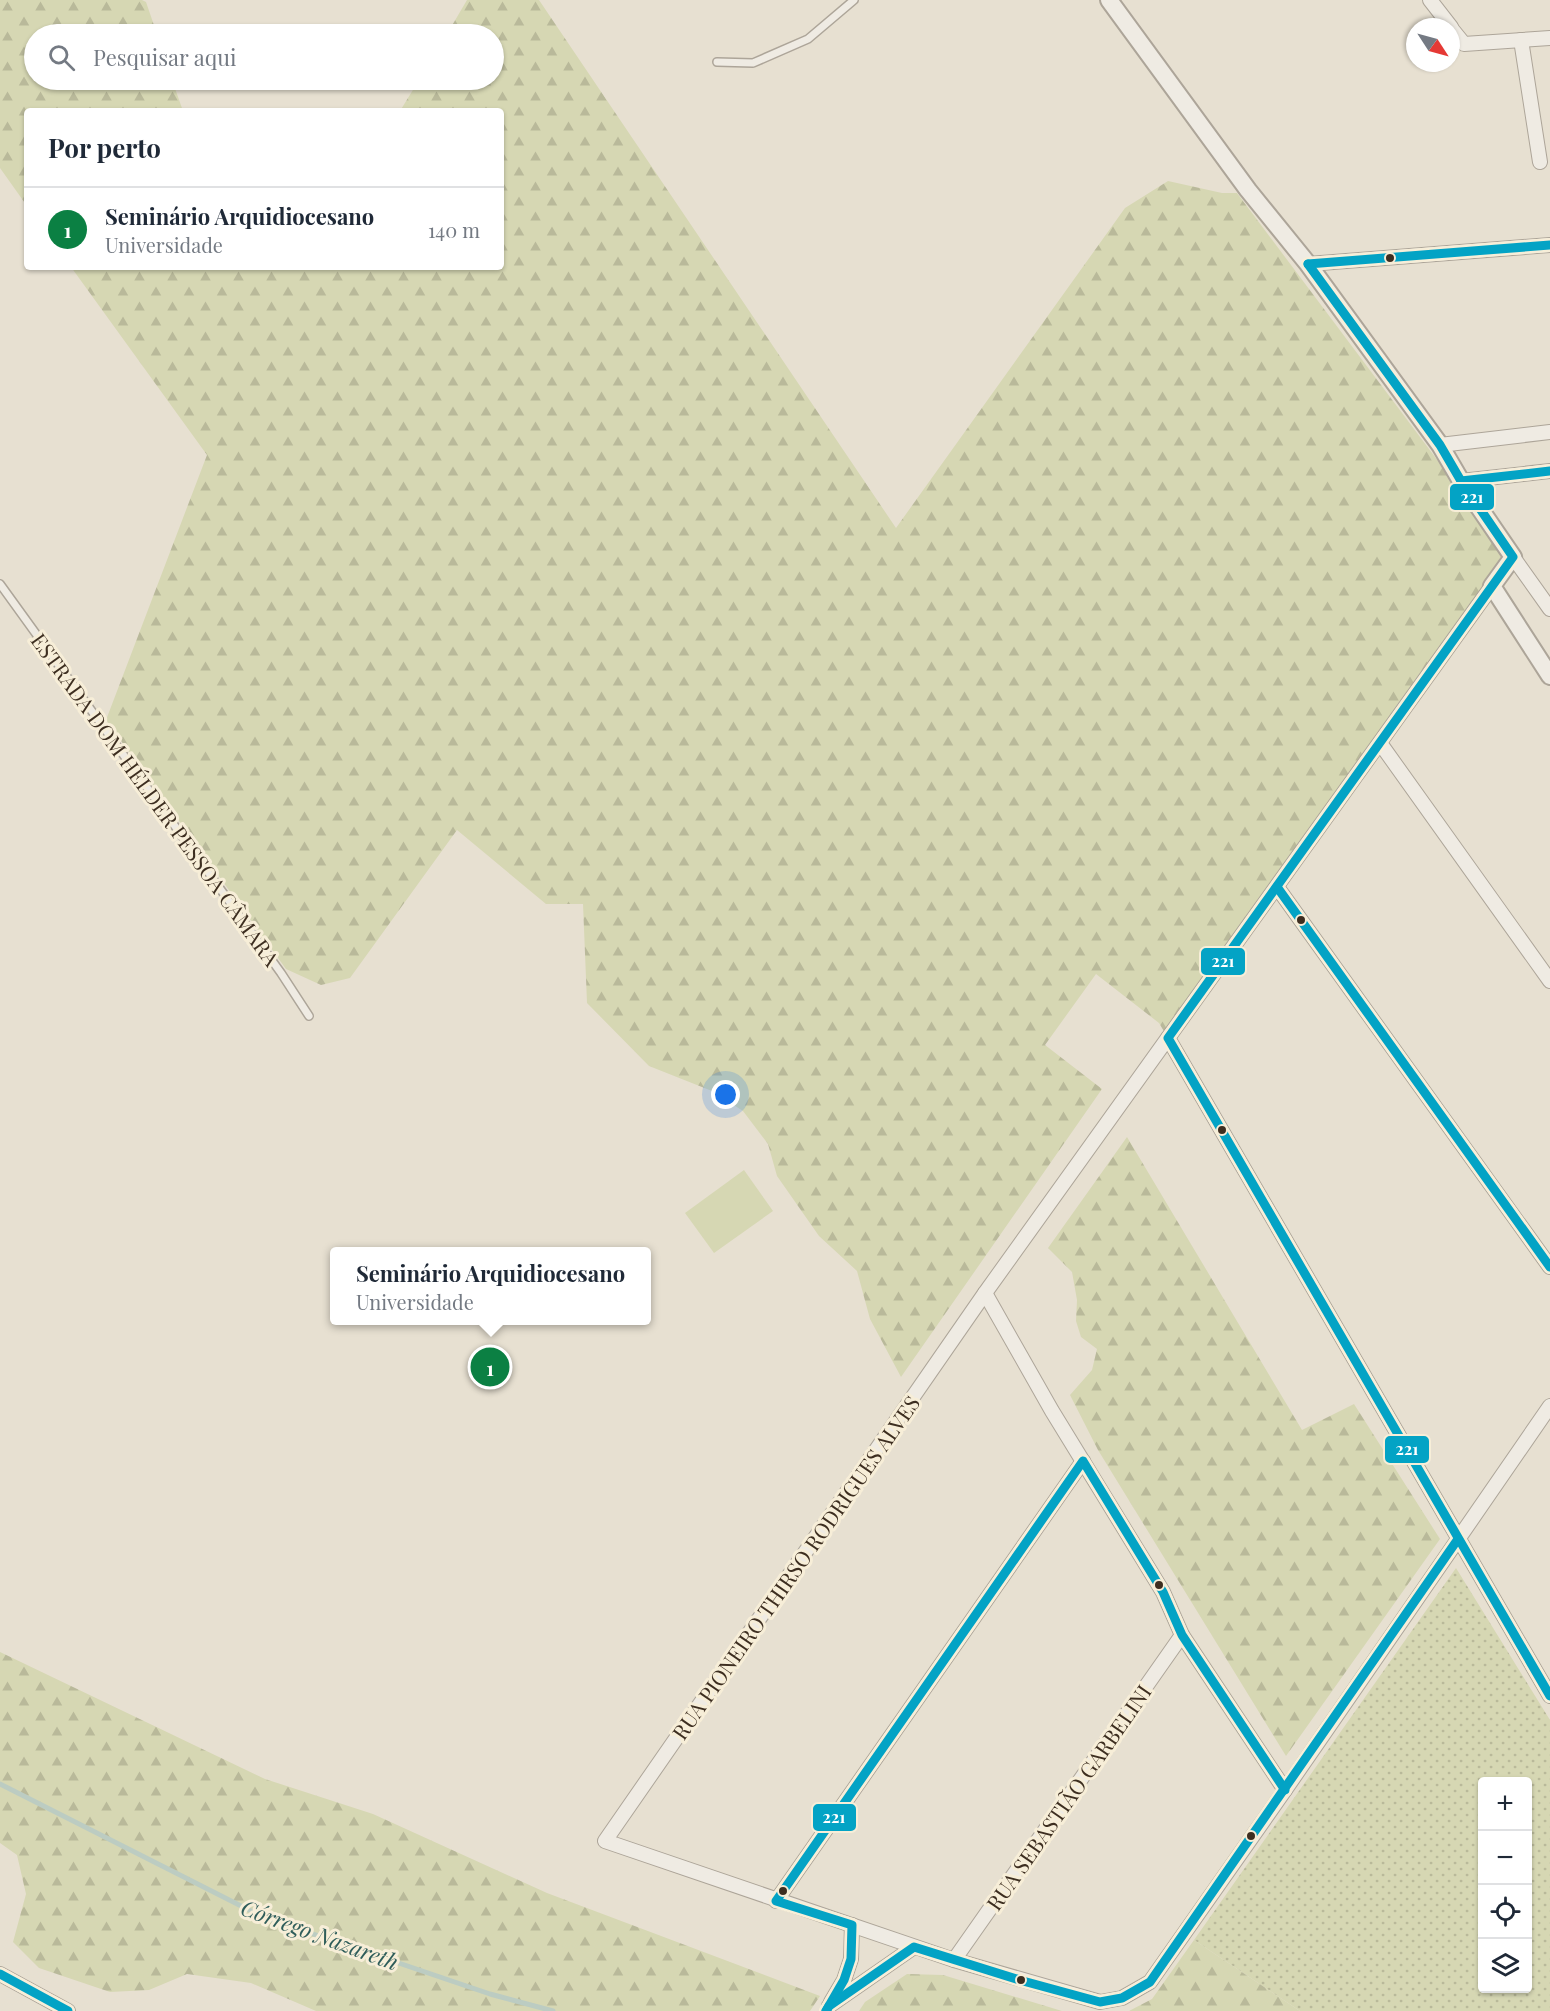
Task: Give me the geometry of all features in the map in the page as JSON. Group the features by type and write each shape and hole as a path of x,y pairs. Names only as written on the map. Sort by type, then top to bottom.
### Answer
{"street":[{"path":"1109,0 1248,190 1308,264 1440,445 1461,481 1550,609"},
{"path":"1430,0 1444,18"},
{"path":"1460,39 1464,44 1550,38"},
{"path":"1521,40 1540,162"},
{"path":"1308,264 1550,245"},
{"path":"1440,445 1550,432"},
{"path":"1461,481 1550,471"},
{"path":"1513,557 1492,586 1550,676"},
{"name":"RUA PIONEIRO THIRSO RODRIGUES ALVES","path":"777,1901 605,1841 985,1293 1492,586"},
{"path":"1380,743 1550,981"},
{"path":"1277,887 1550,1267"},
{"path":"1168,1038 1550,1696"},
{"path":"985,1293 1052,1411 1163,1592 1182,1635 1285,1790"},
{"path":"1083,1461 777,1901 954,1960 1100,2002 1122,1998 1150,1983 1550,1406"},
{"name":"RUA SEBASTIÃO GARBELINI","path":"954,1960 1182,1635"},
{"path":"827,2009 844,1980 851,1959 852,1925"},
{"path":"827,2009 914,1947"},
{"path":"0,1974 68,2011"}],"lane":[{"path":"717,62 753,63 808,39 854,0"},
{"name":"ESTRADA DOM HÉLDER PESSOA CÂMARA","path":"0,584 281,973 309,1016"}],"green space":[{"path":"0,0 142,0 146,2 154,24 24,24 24,90 176,90 182,108 24,108 24,202 0,168"},
{"path":"467,0 539,0 896,528 1125,208 1168,181 1222,193 1237,193 1513,561 1168,1038 1159,1023 1096,974 1045,1045 1102,1089 901,1377 870,1319 857,1271 819,1236 777,1176 768,1144 743,1111 712,1091 649,1066 587,1003 583,904 546,904 457,830 350,978 321,985 286,969 106,720 207,455 73,270 504,270 504,108 402,108 413,90 504,90 504,24 453,24"},
{"path":"1127,1137 1302,1430 1354,1404 1440,1539 1286,1756 1098,1450 1070,1395 1092,1370 1097,1349 1081,1337 1076,1321 1077,1300 1072,1272 1048,1248"},
{"path":"744,1170 773,1211 714,1253 685,1213"},
{"path":"1456,1568 1550,1720 1550,2011 1300,2011 1194,1940"},
{"path":"0,1652 265,1779 373,1814 547,1893 820,1996 810,2011 316,2011 251,1983 187,1974 149,1990 110,1992 39,1968 13,1942 26,1894 17,1855 0,1843"},
{"path":"1194,1940 1300,2011 1129,2011 1152,1999"},
{"path":"907,1974 943,1975 1062,2011 859,2011 865,2002"}],"waterway":[{"name":"Córrego Nazareth","path":"0,1784 263,1917 490,1994 553,2011"}],"transit line":[{"name":"221","path":"1308,264 1550,245"},
{"name":"221","path":"1308,264 1440,445 1461,481 1513,557 1168,1038 1550,1696"},
{"name":"221","path":"1461,481 1550,471"},
{"name":"221","path":"1277,887 1550,1267"},
{"name":"221","path":"826,2011 844,1980 851,1959 852,1925 776,1901 1083,1461 1163,1592 1182,1635 1285,1790"},
{"name":"221","path":"826,2011 829,2006 914,1947 1100,2002 1122,1998 1150,1982 1458,1539"},
{"name":"221","path":"0,1974 68,2011"}],"place":[{"name":"Seminário Arquidiocesano","path":"490,1367"}]}
